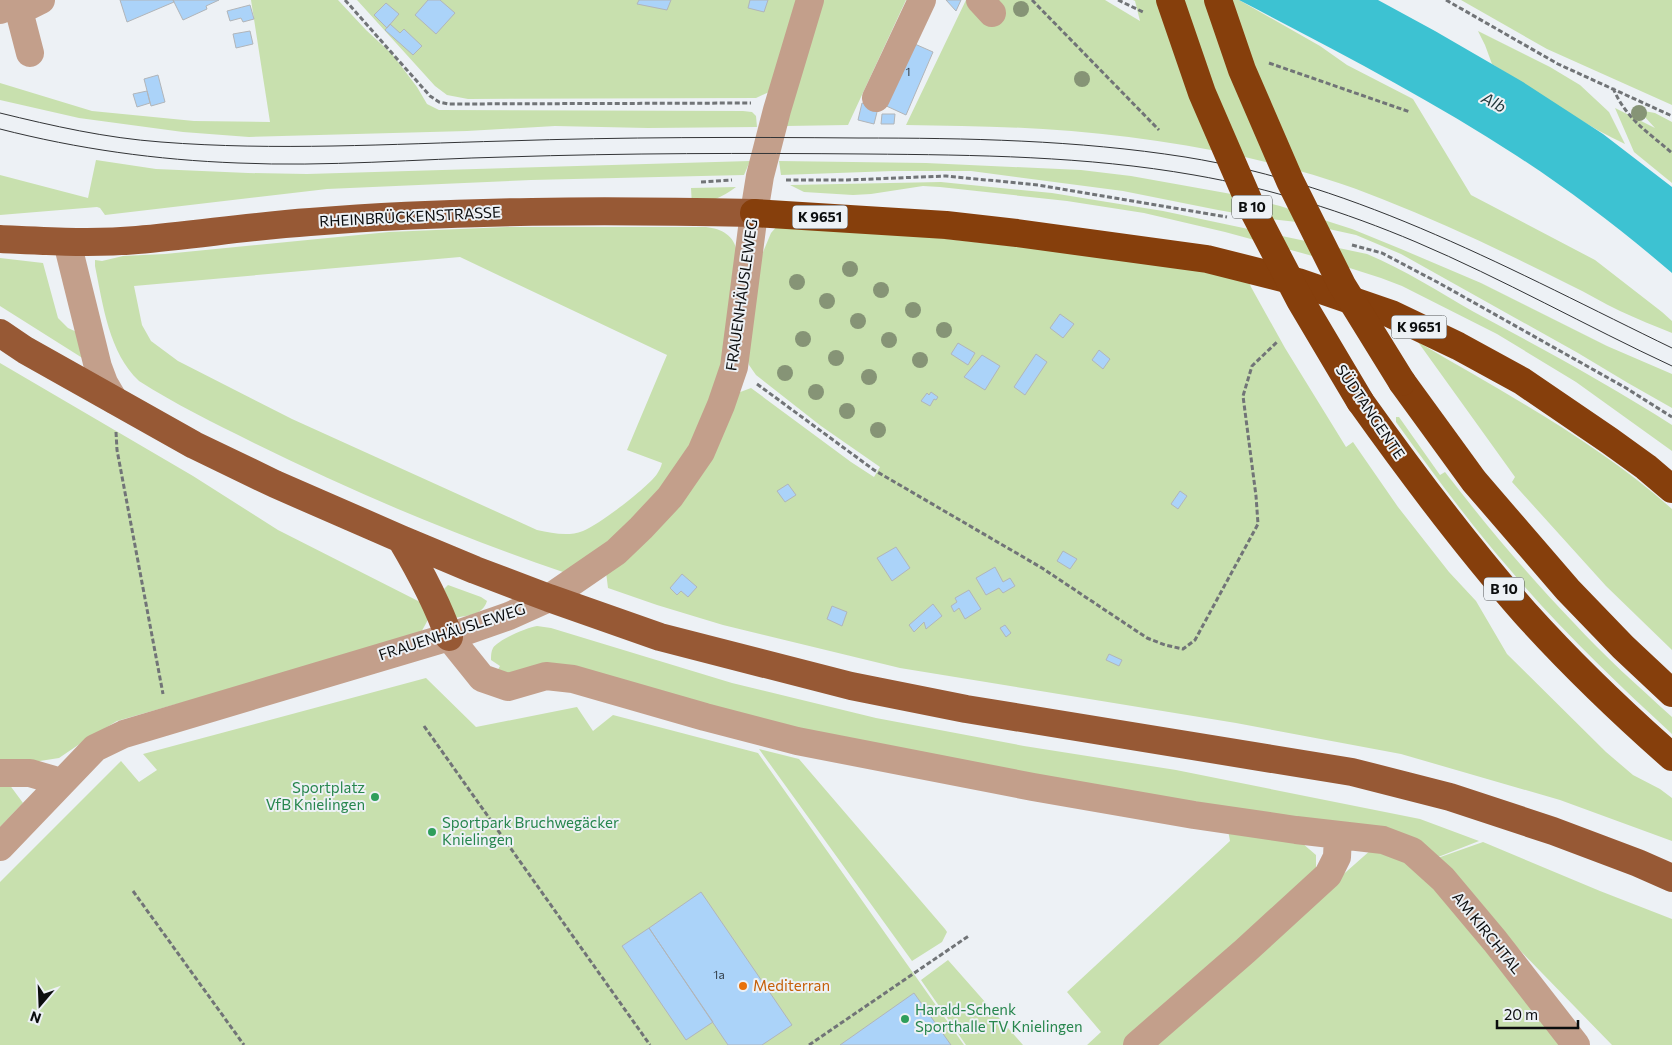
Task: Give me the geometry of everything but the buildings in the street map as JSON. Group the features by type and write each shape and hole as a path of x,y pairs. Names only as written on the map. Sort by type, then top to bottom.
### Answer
{"highway":[{"name":"SÜDTANGENTE","path":"1170,0 1202,93 1250,204 1300,300 1360,401 1461,538 1526,614 1589,680 1672,756"},
{"path":"1218,0 1242,70 1290,181 1342,285 1402,382 1474,481 1568,590 1623,647 1672,693"},
{"name":"K 9651","path":"754,213 926,223 1017,233 1207,260 1298,282 1392,314 1458,346 1522,381 1604,436 1672,489"}],"main road":[{"name":"RHEINBRÜCKENSTRASSE","path":"0,239 67,242 135,240 310,222 461,213 591,211 754,213"},
{"path":"0,333 25,350 194,445 274,484 401,539 549,598 660,637 851,686 966,709 1352,772 1450,797 1544,828 1672,878"},
{"path":"401,539 440,609 449,636"}],"street":[{"name":"FRAUENHÄUSLEWEG","path":"0,847 95,748 124,734 449,636 509,616 549,598 616,552 641,528 670,497 701,452 721,405 734,367 760,176 779,103 810,0"},
{"path":"876,98 922,0"},
{"path":"19,3 30,53"},
{"path":"67,242 98,367 114,400"},
{"name":"AM KIRCHTAL","path":"449,636 482,678 508,687 546,676 573,679 705,718 797,741 1043,788 1194,814 1383,840 1412,851 1443,879 1495,941 1576,1045"},
{"path":"0,773 30,773 61,782"},
{"path":"1137,1045 1328,875 1337,857 1338,835"}],"path":[{"path":"345,0 430,96 439,102 449,104 779,103"},
{"path":"1032,0 1159,130"},
{"path":"1446,0 1558,64 1672,116"},
{"path":"1264,61 1410,112"},
{"path":"1613,88 1619,103 1629,116 1672,153"},
{"path":"734,367 874,470 1042,568 1147,638 1165,646 1183,648 1195,640 1258,524 1243,396 1252,366 1277,342"},
{"path":"114,400 117,450 168,722"},
{"path":"424,726 650,1045"},
{"path":"133,891 244,1045"},
{"path":"809,1045 970,935"}],"green space":[{"path":"251,0 338,0 392,54 417,87 427,104 439,110 743,111 752,112 756,116 757,127 648,128 555,126 467,131 249,137 183,132 79,118 0,100 0,83 92,111 194,121 270,122"},
{"path":"357,0 800,0 769,92 756,98 468,99 447,95 435,86"},
{"path":"819,0 906,0 848,125 786,126"},
{"path":"966,0 1105,0 1140,21 1135,1 1133,0 1239,0 1320,46 1347,65 1413,99 1471,195 1595,260 1672,321 1672,333 1620,311 1523,262 1430,219 1342,184 1301,171 1215,151 1129,137 1026,128 906,125"},
{"path":"1461,0 1672,0 1672,105 1547,49"},
{"path":"1478,31 1550,67 1580,85 1609,112 1625,144 1574,116 1492,64"},
{"path":"1615,108 1655,128 1644,116 1644,111 1655,113 1672,122 1672,183 1634,152"},
{"path":"96,160 156,169 307,174 750,161 744,175 531,180 327,189 105,215 97,207 0,215 0,175 88,198"},
{"path":"779,161 926,163 1081,170 1131,176 1237,195 1280,206 1352,229 1481,283 1607,346 1672,374 1672,408 1401,254 1356,235 1297,222 1218,210 1123,191 971,171 893,171 781,175"},
{"path":"941,182 1052,193 1163,211 1367,254 1408,274 1574,367 1672,425 1672,451 1576,382 1497,334 1402,286 1309,255 1225,232 1144,213 1067,201 923,186 853,195 804,192 790,185"},
{"path":"736,187 715,199 692,206 691,188"},
{"path":"778,225 838,227 1166,263 1249,282 1285,348 1346,447 1353,442 1398,507 1449,572 1476,601 1507,654 1606,752 1633,775 1660,789 1672,798 1672,841 1560,800 1401,754 1236,723 900,668 723,625 608,588 606,572 735,394 751,388 874,477 880,467 821,426 756,375 749,365 747,356 761,257 771,233"},
{"path":"507,227 706,227 722,231 733,241 737,252 719,384 679,469 622,529 592,555 563,572 484,544 367,496 209,420 166,398 139,381 129,370 114,343 105,312 95,260 102,261 123,256 165,254 389,232","holes":["460,257 667,355 627,450 662,463 658,473 633,497 591,527 571,534 554,533 537,530 292,419 178,361 151,341 142,325 134,286"]},
{"path":"0,258 43,263 58,318 68,328 79,333 84,359 0,306"},
{"path":"1418,342 1549,419 1581,440 1643,484 1672,509 1672,650 1606,586 1512,482 1515,477"},
{"path":"0,363 193,476 278,530 422,603 430,616 418,638 399,648 117,721 59,758 27,763 0,763"},
{"path":"1396,417 1399,417 1440,475 1445,472 1475,511 1556,604 1609,659 1672,717 1672,734 1589,655 1496,554 1396,422"},
{"path":"448,585 481,597 487,601 485,606 474,614 455,618 444,589"},
{"path":"537,626 551,628 732,683 876,718 1024,746 1176,770 1420,819 1479,841 1433,859 1135,793 507,677 496,673 500,666 491,660 493,648 514,634"},
{"name":"Sportpark Bruchwegäcker Knielingen","path":"426,678 476,727 577,707 593,731 613,715 758,753 964,1045 0,1045 0,882 121,761 139,782 157,770 143,754"},
{"path":"759,749 799,759 945,929 947,932 942,942 912,961"},
{"path":"9,784 23,803 0,827 0,785"},
{"path":"1228,830 1302,843 1316,855 1316,876 1126,1045 1087,1045 1101,1032 1067,992 1230,841"},
{"path":"1483,842 1672,919 1672,1045 1612,1045 1432,860"},
{"path":"1372,849 1413,862 1565,1045 1150,1045"},
{"path":"948,960 1023,1045 966,1045 921,980"}],"water":[{"name":"Alb","path":"1239,0 1378,0 1523,82 1603,134 1672,187 1672,273 1616,227 1537,169 1449,114"}],"tram line":[{"path":"0,113 100,134 140,140 204,145 333,146 549,140 770,137 1022,141 1144,151 1250,170 1313,188 1375,210 1495,262 1672,348"},
{"path":"0,129 88,148 148,156 238,163 338,163 596,155 822,154 1031,158 1072,160 1153,169 1222,180 1251,187 1307,202 1362,221 1416,242 1481,271 1672,366"}],"place":[{"name":"Sportplatz VfB Knielingen","path":"375,797"},
{"name":"Sportpark Bruchwegäcker Knielingen","path":"432,832"},
{"name":"Mediterran","path":"743,986"},
{"name":"Harald-Schenk Sporthalle TV Knielingen","path":"905,1019"}]}
